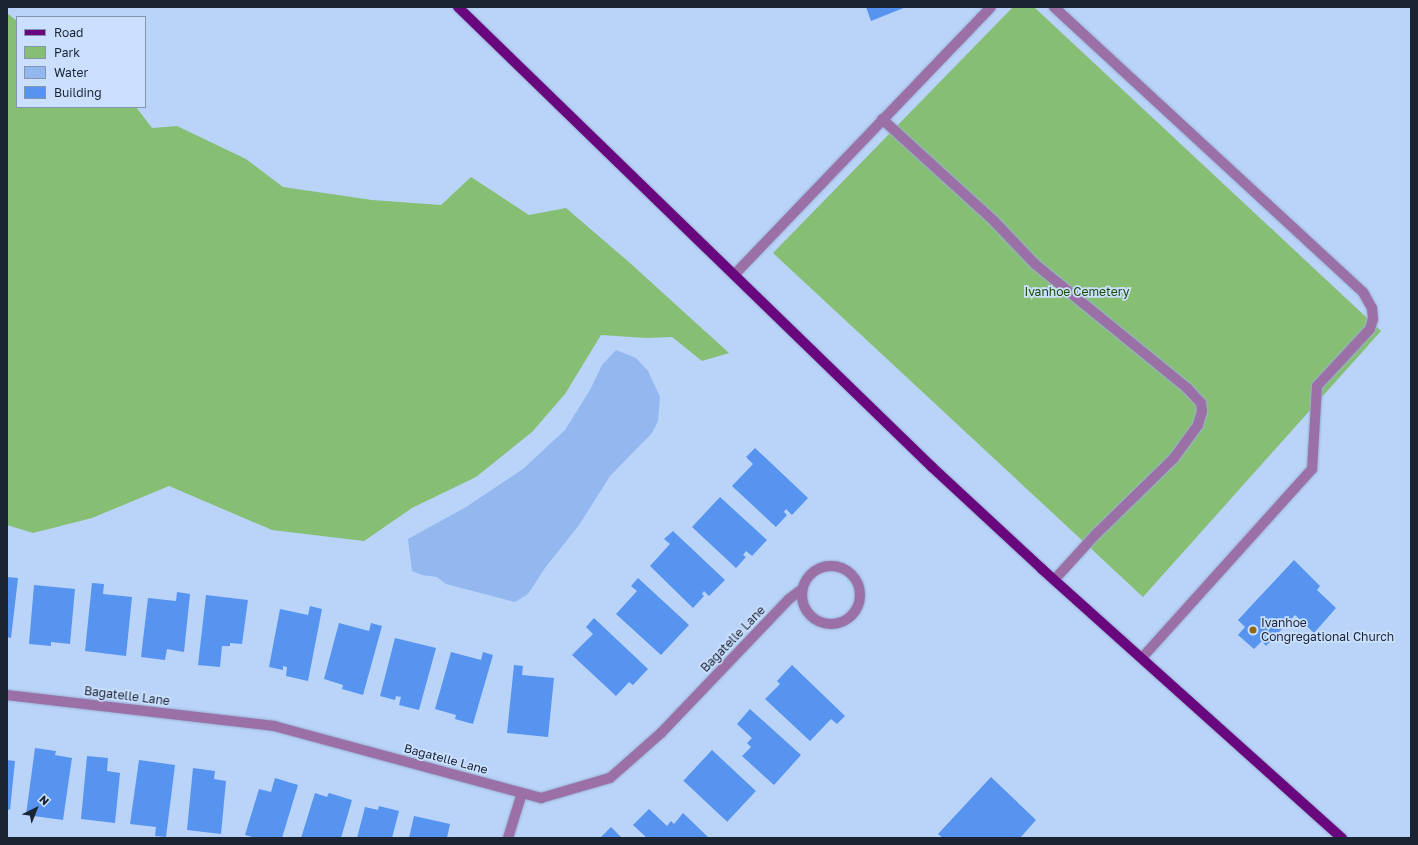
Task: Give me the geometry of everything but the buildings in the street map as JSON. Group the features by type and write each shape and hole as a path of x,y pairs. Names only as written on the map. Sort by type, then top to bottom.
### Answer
{"main road":[{"path":"458,7 932,467 1054,580 1342,838"}],"street":[{"path":"734,275 991,7"},
{"path":"1054,7 1363,292 1372,308 1373,319 1370,329 1317,386 1312,469 1142,658"},
{"path":"882,120 994,221 1034,264 1182,384 1195,395 1201,403 1202,411 1198,425 1174,458 1096,534 1054,580"},
{"path":"826,566 836,566 845,569 853,576 859,589 859,604 855,612 847,620 838,624 828,625 811,617 804,609 801,600 802,590 805,579 811,573 826,566"},
{"name":"Bagatelle Lane","path":"7,695 274,726 541,798 610,778 661,733 789,599 802,590"},
{"path":"508,838 522,793"}],"green space":[{"name":"Ivanhoe Cemetery","path":"1013,7 1034,7 1381,331 1143,597 773,253"},
{"path":"7,13 16,20 16,108 137,108 152,128 177,126 246,159 283,187 372,200 441,205 471,177 529,215 566,208 630,263 729,353 702,361 672,337 647,338 601,335 565,394 532,432 476,477 412,508 364,541 272,530 169,486 92,518 33,533 7,525"}],"water":[{"path":"616,350 636,358 648,371 660,397 658,421 652,433 610,476 579,525 545,568 528,594 515,602 446,584 437,577 422,575 412,571 408,539 466,507 523,469 565,430 590,390 602,365"}],"place":[{"name":"Ivanhoe Congregational Church","path":"1253,630"}]}
